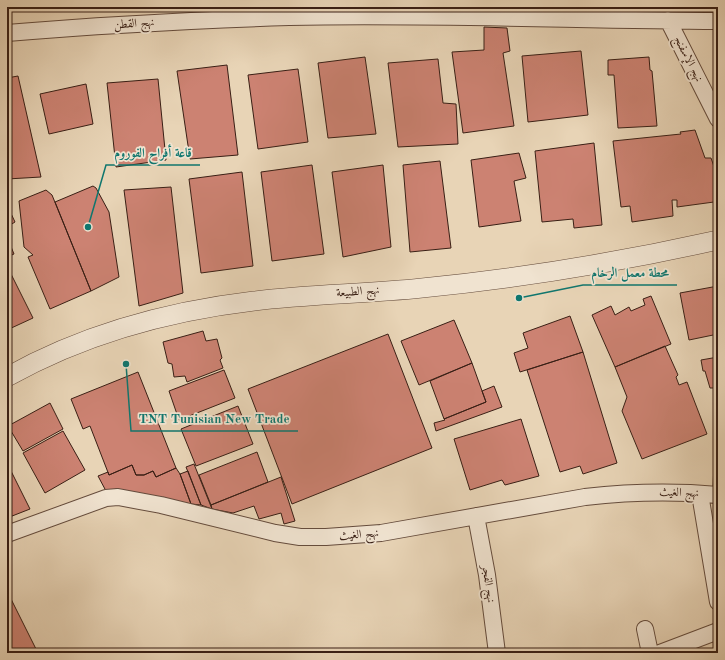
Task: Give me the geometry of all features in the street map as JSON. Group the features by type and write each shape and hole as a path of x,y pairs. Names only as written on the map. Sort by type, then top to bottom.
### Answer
{"street":[{"name":"نهج القطن","path":"7,33 200,20 291,17 443,16 718,21"},
{"name":"نهج الإسفنج","path":"668,20 718,119"},
{"name":"نهج الطبيعة","path":"7,377 58,352 118,330 193,310 256,300 420,288 537,275 620,261 718,240"},
{"name":"نهج الغيث","path":"7,534 106,498 118,497 161,504 275,533 300,537 326,538 381,533 615,494 647,492 718,495"},
{"path":"700,494 718,602"},
{"name":"نهج الفجر","path":"476,516 487,575 497,653"},
{"path":"645,629 650,653"},
{"path":"660,653 718,631"}],"building":[{"path":"484,27 507,28 510,51 503,53 514,126 463,133 452,52 484,50"},
{"path":"581,51 588,115 528,122 522,56"},
{"path":"365,57 376,134 328,138 318,63"},
{"path":"649,57 650,70 652,71 657,126 618,128 614,75 608,75 608,60"},
{"path":"438,59 443,103 456,104 458,144 398,147 388,63"},
{"path":"227,65 238,155 190,159 177,71"},
{"path":"298,69 308,142 258,149 248,75"},
{"path":"18,76 41,177 7,179 7,78"},
{"path":"158,79 166,160 116,167 107,83"},
{"path":"86,84 93,124 49,134 40,94"},
{"path":"695,130 705,158 711,158 718,178 718,195 714,202 677,207 677,200 672,200 673,216 632,222 630,206 621,207 613,141 681,134 680,132"},
{"path":"594,143 602,225 574,228 573,219 542,222 535,151"},
{"path":"519,153 526,178 514,181 521,221 479,227 471,160"},
{"path":"440,161 451,248 410,252 403,165"},
{"path":"312,165 324,254 272,261 261,172"},
{"path":"383,165 391,247 343,257 332,172"},
{"path":"242,172 253,266 201,273 189,179"},
{"path":"93,186 96,188 109,212 119,277 91,291 55,202"},
{"path":"171,187 183,293 139,306 124,190"},
{"path":"46,190 52,195 91,291 50,309 28,257 33,255 24,247 19,201"},
{"path":"7,205 15,222 7,227"},
{"path":"7,237 14,254 7,257"},
{"path":"9,270 33,318 7,330 7,271"},
{"path":"718,286 718,334 689,340 680,293"},
{"path":"651,296 671,344 615,367 592,315 611,306 615,315 629,307 631,311 645,305 643,299"},
{"path":"570,316 583,352 520,372 514,353 528,348 523,333"},
{"path":"454,320 472,363 419,385 401,341"},
{"path":"203,331 206,341 217,339 222,358 220,360 223,368 187,382 185,376 174,377 172,364 168,363 163,342"},
{"path":"388,334 432,448 292,504 248,389"},
{"path":"665,346 678,375 676,377 679,385 687,382 707,434 642,459 622,411 627,397 615,367"},
{"path":"583,352 617,463 583,474 580,466 560,472 527,370"},
{"path":"718,357 718,399 716,388 710,388 705,371 703,371 701,360"},
{"path":"472,363 486,402 444,419 430,381"},
{"path":"224,370 235,398 179,420 169,391"},
{"path":"138,372 176,468 156,477 153,471 144,475 136,475 132,465 109,475 90,426 83,429 71,399"},
{"path":"494,386 502,407 436,431 434,423 445,420 444,419 486,402 482,391"},
{"path":"50,403 63,429 23,451 8,426"},
{"path":"238,406 253,444 196,466 181,429"},
{"path":"521,419 539,476 505,485 502,480 470,490 454,439"},
{"path":"63,431 85,470 45,493 23,453"},
{"path":"257,452 268,482 211,505 199,475"},
{"path":"714,462 718,462 718,490 713,489"},
{"path":"7,463 30,509 7,518"},
{"path":"194,464 212,509 201,505 186,467"},
{"path":"132,465 136,475 144,475 153,471 156,477 176,468 180,474 191,504 117,489 106,491 98,476 108,472 109,475"},
{"path":"188,471 201,505 191,504 180,474"},
{"path":"281,477 295,521 284,524 281,513 259,519 254,506 233,513 212,509 211,505"},
{"path":"7,591 36,649 27,653 7,653"}],"place":[{"name":"قاعة أفراح الفوروم","path":"88,227"},
{"name":"محطة معمل الرخام","path":"519,298"},
{"name":"TNT Tunisian New Trade","path":"126,364"}]}
